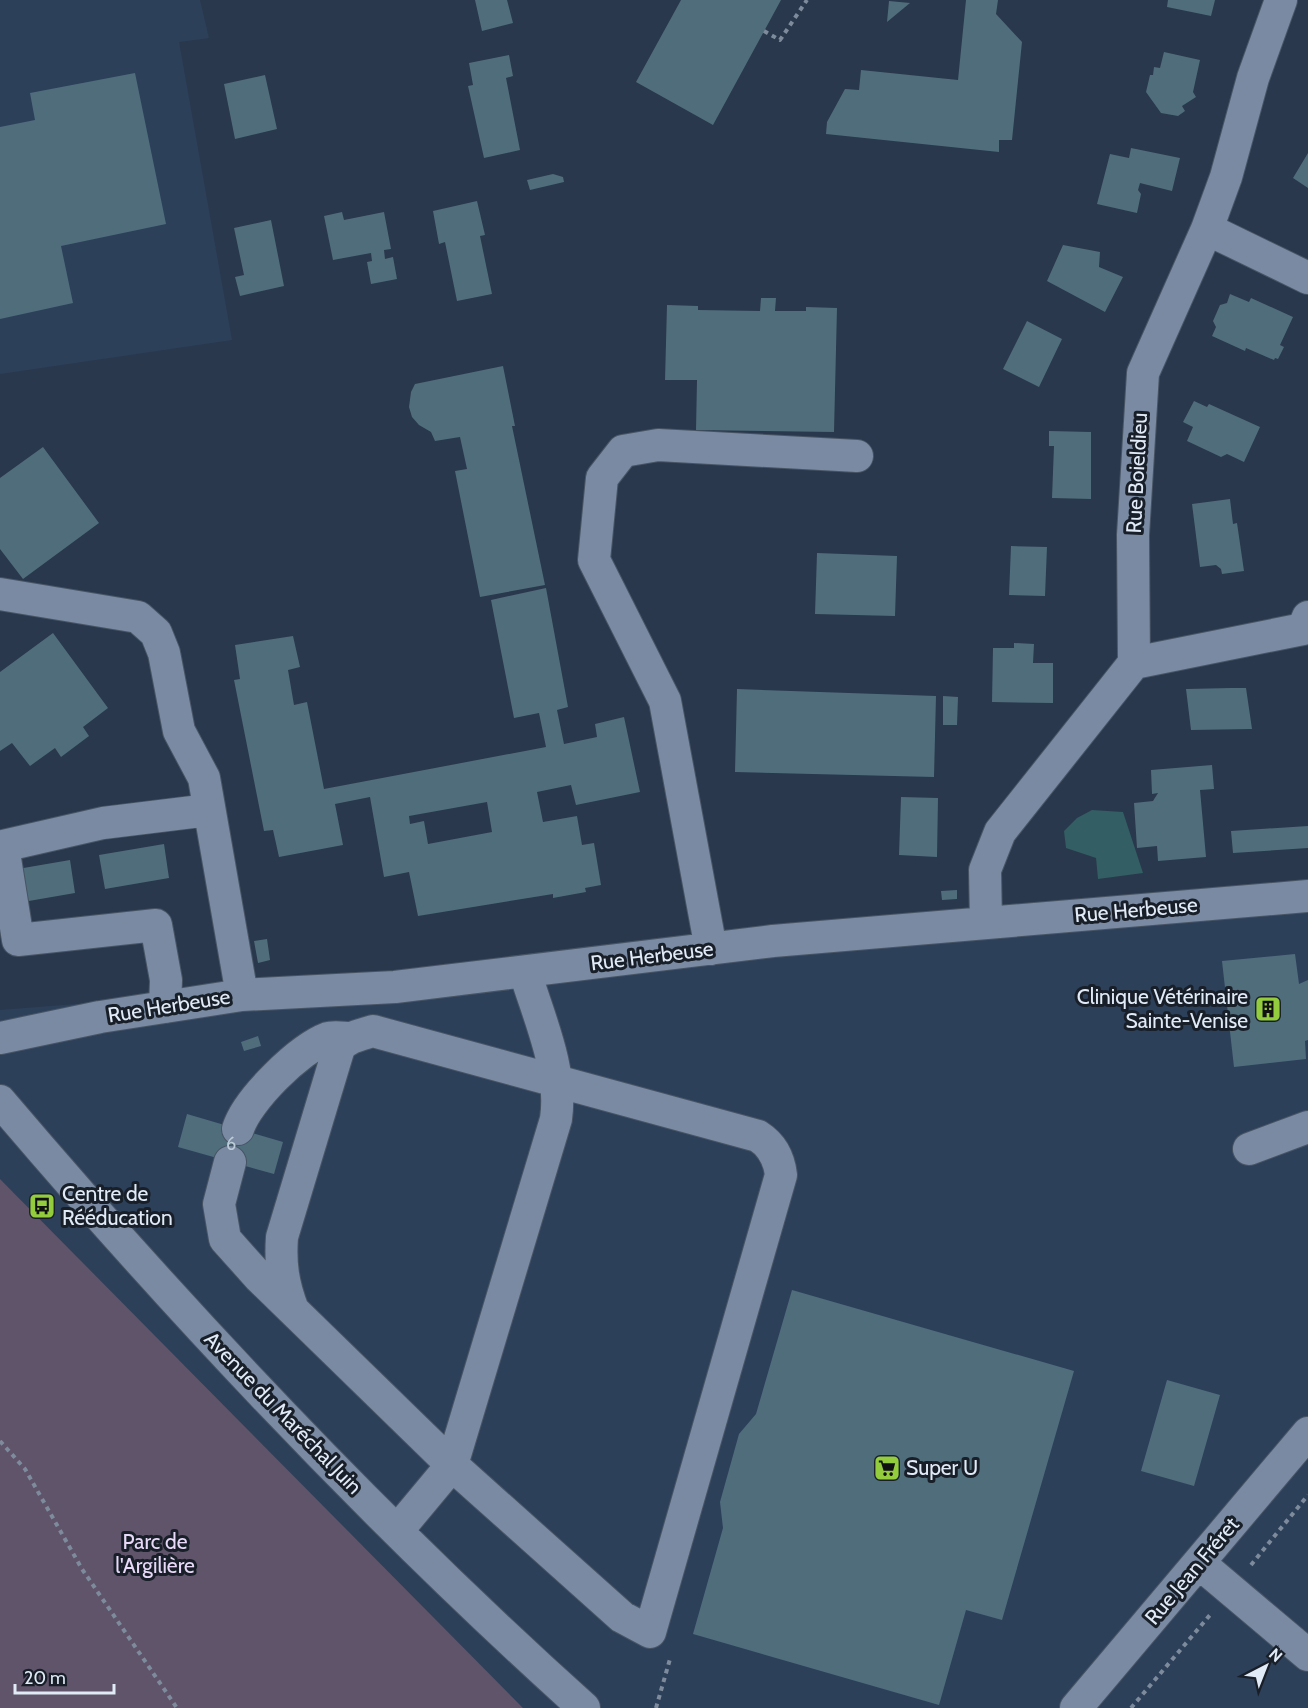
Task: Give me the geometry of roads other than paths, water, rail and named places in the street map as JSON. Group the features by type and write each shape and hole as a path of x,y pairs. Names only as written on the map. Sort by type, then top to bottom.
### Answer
{"street":[{"name":"Rue Boieldieu","path":"1134,663 1133,535 1143,373 1207,230 1226,177 1253,78 1281,0"},
{"path":"1207,230 1308,278"},
{"path":"711,949 665,701 594,560 602,478 623,451 658,445 857,456"},
{"path":"0,594 138,617 156,633 164,653 179,731 204,778 242,995"},
{"path":"986,923 985,870 1000,832 1134,663 1304,629 1308,617"},
{"path":"165,1007 166,980 156,925 18,940 3,846 103,823 209,810"},
{"name":"Rue Herbeuse","path":"0,1038 100,1017 242,995 395,987 773,941 1308,896"},
{"path":"397,1531 452,1465 556,1119 558,1104 555,1071 525,972"},
{"path":"230,1162 219,1204 225,1239 292,1310 452,1465 622,1617 650,1632 781,1175 779,1163 768,1143 758,1136 372,1031 351,1038 329,1037 298,1057 251,1104 238,1129"},
{"path":"292,1310 284,1286 280,1262 282,1237 339,1048 351,1038"},
{"name":"Avenue du Maréchal Juin","path":"0,1101 179,1306 397,1531 508,1640 584,1708"},
{"path":"1249,1149 1308,1127"},
{"name":"Rue Jean Fréret","path":"1076,1708 1308,1433"},
{"path":"1199,1563 1308,1655"}],"place":[{"name":"Clinique Vétérinaire Sainte-Venise","path":"1268,1009"},
{"name":"Centre de Rééducation","path":"42,1206"},
{"name":"Super U","path":"887,1468"}],"park label":[{"name":"Parc de l'Argilière","path":"155,1554"}]}
